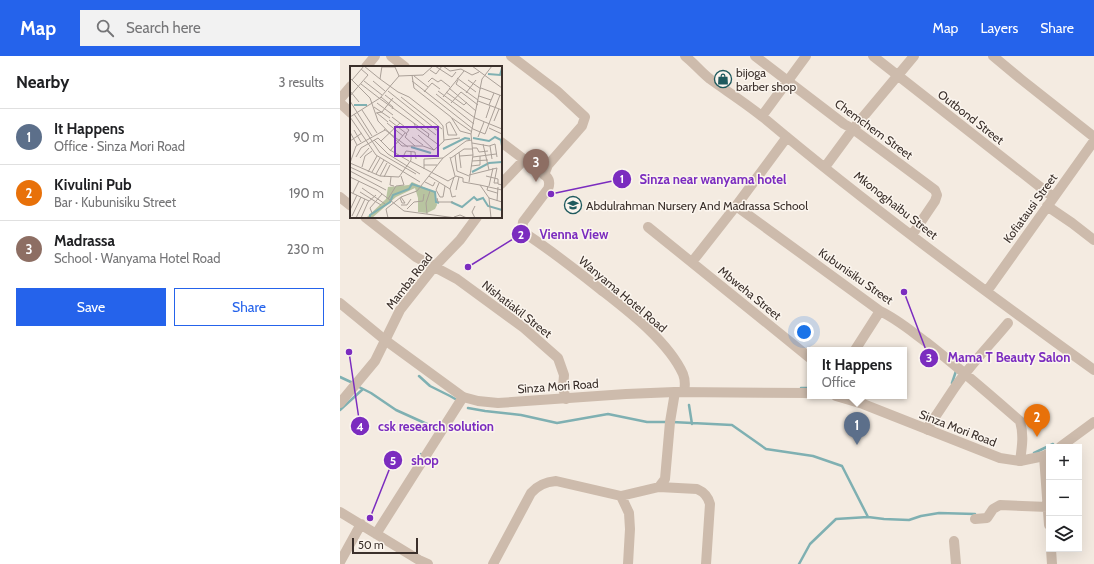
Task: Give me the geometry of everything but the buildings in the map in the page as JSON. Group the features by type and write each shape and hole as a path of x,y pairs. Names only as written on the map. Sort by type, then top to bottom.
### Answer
{"street":[{"path":"367,66 375,56"},
{"path":"391,56 404,66"},
{"path":"502,143 544,175 548,166 582,126 585,117 557,91 511,56"},
{"name":"Mkonoghaibu Street","path":"685,56 709,78 762,116 912,235 1016,314 1094,370"},
{"name":"Chemchem Street","path":"755,56 844,124 853,129 935,190 938,195 935,201 912,235"},
{"path":"762,116 806,56"},
{"name":"Outbond Street","path":"873,56 1053,198"},
{"path":"825,167 853,129 914,56"},
{"path":"993,56 1094,137"},
{"path":"340,99 350,87"},
{"path":"340,103 350,112"},
{"path":"692,262 787,137"},
{"name":"Kofiatausi Street","path":"987,291 1094,141"},
{"path":"502,183 524,160"},
{"name":"Wanyama Hotel Road","path":"544,175 548,178 549,186 524,220 522,226 524,232 619,304 654,335 672,357 684,376 680,392"},
{"path":"340,197 350,205"},
{"name":"Kubunisiku Street","path":"736,206 880,311 891,316 965,374 1020,421 1023,442 1020,461"},
{"path":"1047,206 1094,240"},
{"name":"Nishatiakil Street","path":"366,218 416,257 457,279 524,328 558,358 564,375 563,388 566,399"},
{"name":"Mamba Road","path":"340,403 375,361 400,310 434,267 460,240 476,218"},
{"name":"Mbweha Street","path":"648,227 807,356"},
{"name":"Sinza Mori Road","path":"340,303 385,340 463,397 478,401 498,403 626,394 680,392 807,392"},
{"path":"857,347 880,311"},
{"path":"928,430 928,427 950,394 1008,323"},
{"path":"660,487 665,479 670,422 680,392"},
{"path":"376,534 463,397"},
{"name":"Sinza Mori Road","path":"846,399 863,404 1000,458 1020,461 1046,454"},
{"path":"1064,444 1094,422"},
{"path":"493,564 531,493 535,488 542,484 556,481 621,496 660,487 697,489 702,491 706,494 710,504 706,564"},
{"path":"621,496 629,513 630,529 628,564"},
{"path":"975,519 987,518 993,509 1000,505 1046,507"},
{"path":"340,512 421,563"},
{"path":"340,562 361,524"},
{"path":"954,541 956,564"},
{"path":"1051,552 1052,564"}],"waterway":[{"path":"952,383 956,371"},
{"path":"419,376 430,386 457,400"},
{"path":"340,377 353,383"},
{"path":"357,386 371,393 396,410 438,430"},
{"path":"801,388 807,388"},
{"path":"340,410 363,389"},
{"path":"689,405 692,424"},
{"path":"468,408 521,415 557,423 608,414 647,422 667,422"},
{"path":"672,422 732,425 766,449 813,456 842,466 868,517 909,520 939,513 975,514"},
{"path":"1034,453 1046,447"},
{"path":"417,460 421,454"},
{"path":"799,564 810,544 836,519 868,517"}],"place":[{"name":"bijoga barber shop","path":"723,79"},
{"name":"Madrassa","path":"536,182"},
{"name":"Sinza near wanyama hotel","path":"551,194"},
{"name":"Abdulrahman Nursery And Madrassa School","path":"573,205"},
{"name":"Vienna View","path":"468,267"},
{"name":"Mama T Beauty Salon","path":"904,292"},
{"name":"csk research solution","path":"349,352"},
{"name":"Kivulini Pub","path":"1037,437"},
{"name":"It Happens","path":"857,445"},
{"name":"shop","path":"370,518"}]}
